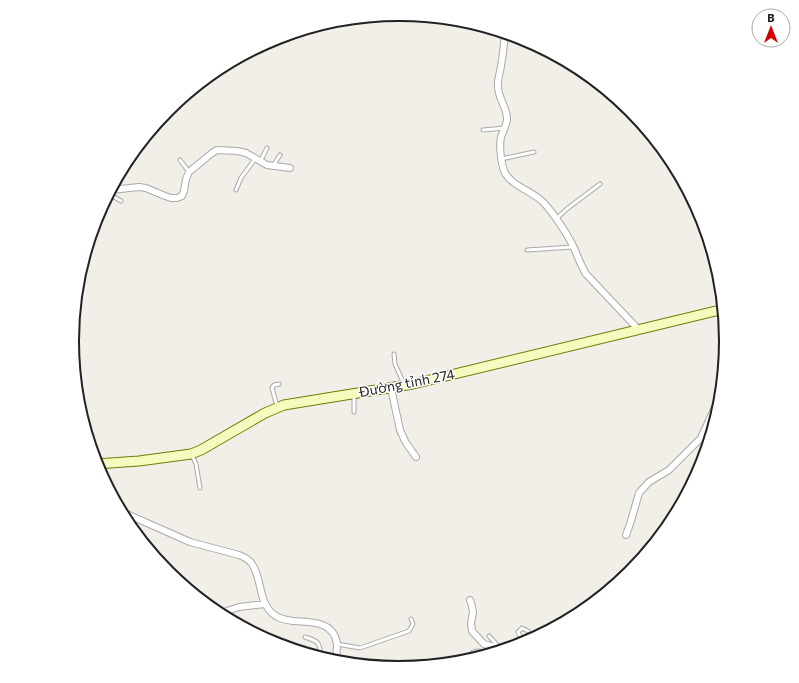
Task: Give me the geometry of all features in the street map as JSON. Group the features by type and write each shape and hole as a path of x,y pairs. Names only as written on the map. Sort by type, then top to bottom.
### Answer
{"main road":[{"name":"Đường tỉnh 274","path":"103,464 138,461 191,454 201,450 265,413 284,405 405,386 718,310"}],"street":[{"path":"504,39 497,86 507,119 500,141 501,159 506,175 512,182 539,198 544,203 574,247 581,267 586,274 638,329"},
{"path":"118,189 139,187 146,188 171,198 177,198 182,196 189,172 217,150 237,150 246,153 266,165 290,168"},
{"path":"391,388 400,430 406,443 416,457"},
{"path":"626,535 639,493 649,482 669,470 701,438 711,416"},
{"path":"130,516 190,542 246,558 255,569 265,604 272,614 279,618 289,620 323,624 330,629 335,636 337,644 336,656"},
{"path":"470,600 473,613 471,623 472,632 484,644 495,647"},
{"path":"226,611 239,607 265,604"}],"lane":[{"path":"483,130 504,128"},
{"path":"236,190 241,178 258,161 267,148"},
{"path":"501,159 534,152"},
{"path":"273,166 280,155"},
{"path":"180,160 189,172"},
{"path":"556,219 600,184"},
{"path":"113,197 120,201"},
{"path":"527,250 574,247"},
{"path":"394,354 395,364 405,386"},
{"path":"277,408 272,388 274,385 279,384"},
{"path":"354,394 354,412"},
{"path":"191,454 196,464 200,488"},
{"path":"337,644 360,648 409,630 413,624 411,619"},
{"path":"521,638 518,632 519,630 522,628 528,632"},
{"path":"489,636 498,646"},
{"path":"306,637 315,640 319,644 321,652"},
{"path":"470,654 472,652 481,651"}]}
